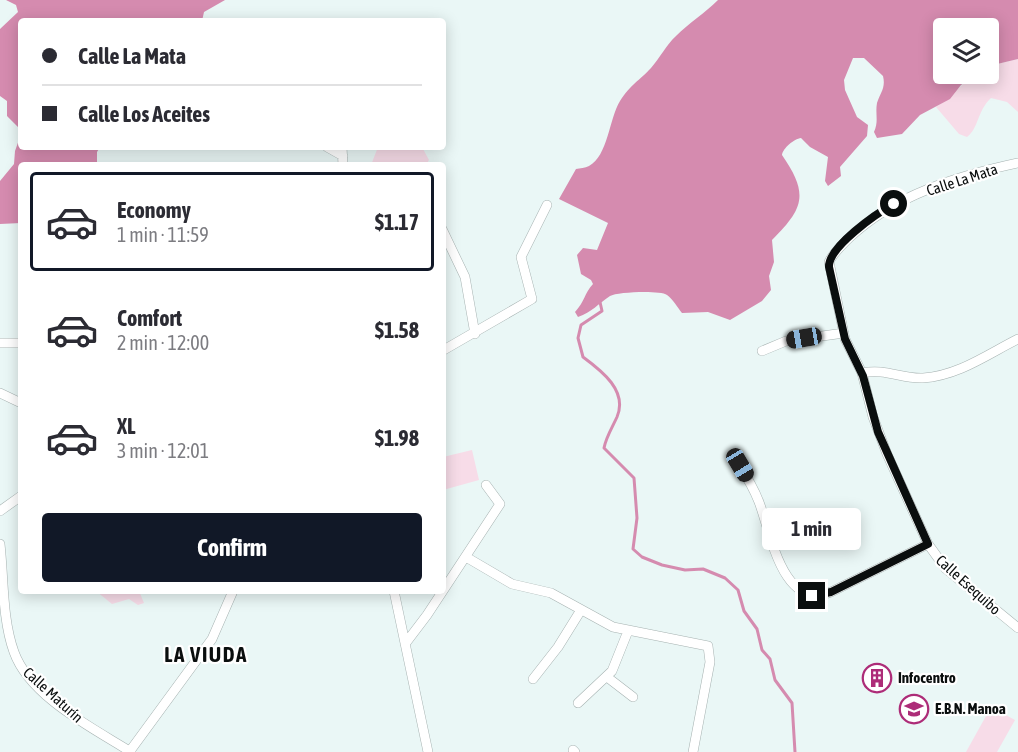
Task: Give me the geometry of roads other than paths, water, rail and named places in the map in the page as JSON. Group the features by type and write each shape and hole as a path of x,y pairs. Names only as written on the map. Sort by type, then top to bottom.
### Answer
{"street":[{"name":"Calle La Mata","path":"829,267 830,259 838,249 866,222 885,209 933,189 1018,164"},
{"path":"446,349 532,299 521,257 547,205"},
{"path":"446,237 465,277 475,334"},
{"name":"Calle Esequibo","path":"829,267 844,333 862,373 878,432 928,544 946,569 1018,628"},
{"path":"762,351 786,341 844,333"},
{"path":"862,373 883,371 916,378 939,376 963,368 1018,339"},
{"path":"0,343 18,343"},
{"path":"0,393 18,402"},
{"path":"740,465 759,500 769,538 779,561 794,582 808,595 818,596 831,592 928,544"},
{"path":"446,586 500,504 486,485"},
{"path":"0,511 18,498"},
{"name":"Calle Maturín","path":"0,543 12,643 23,670 50,696 92,730 130,752"},
{"path":"466,557 512,584 550,593 604,624 628,631 708,646 710,662 693,752"},
{"path":"130,752 212,639 231,594"},
{"path":"395,594 428,752"},
{"path":"405,644 440,594"},
{"path":"533,679 553,655 581,610"},
{"path":"578,703 607,677 617,663 628,631"},
{"path":"607,677 633,697"}],"waterway":[{"path":"600,302 602,311 581,325 578,338 583,357 605,375 616,390 619,399 617,417 604,448 634,478 637,518 633,549 642,557 662,565 685,570 703,569 725,578 738,590 744,611 757,629 762,650 770,659 775,680 792,703 795,752"}],"place":[{"name":"Infocentro","path":"877,678"},
{"name":"E.B.N. Manoa","path":"914,709"}],"district":[{"name":"LA VIUDA","path":"206,655"}]}
